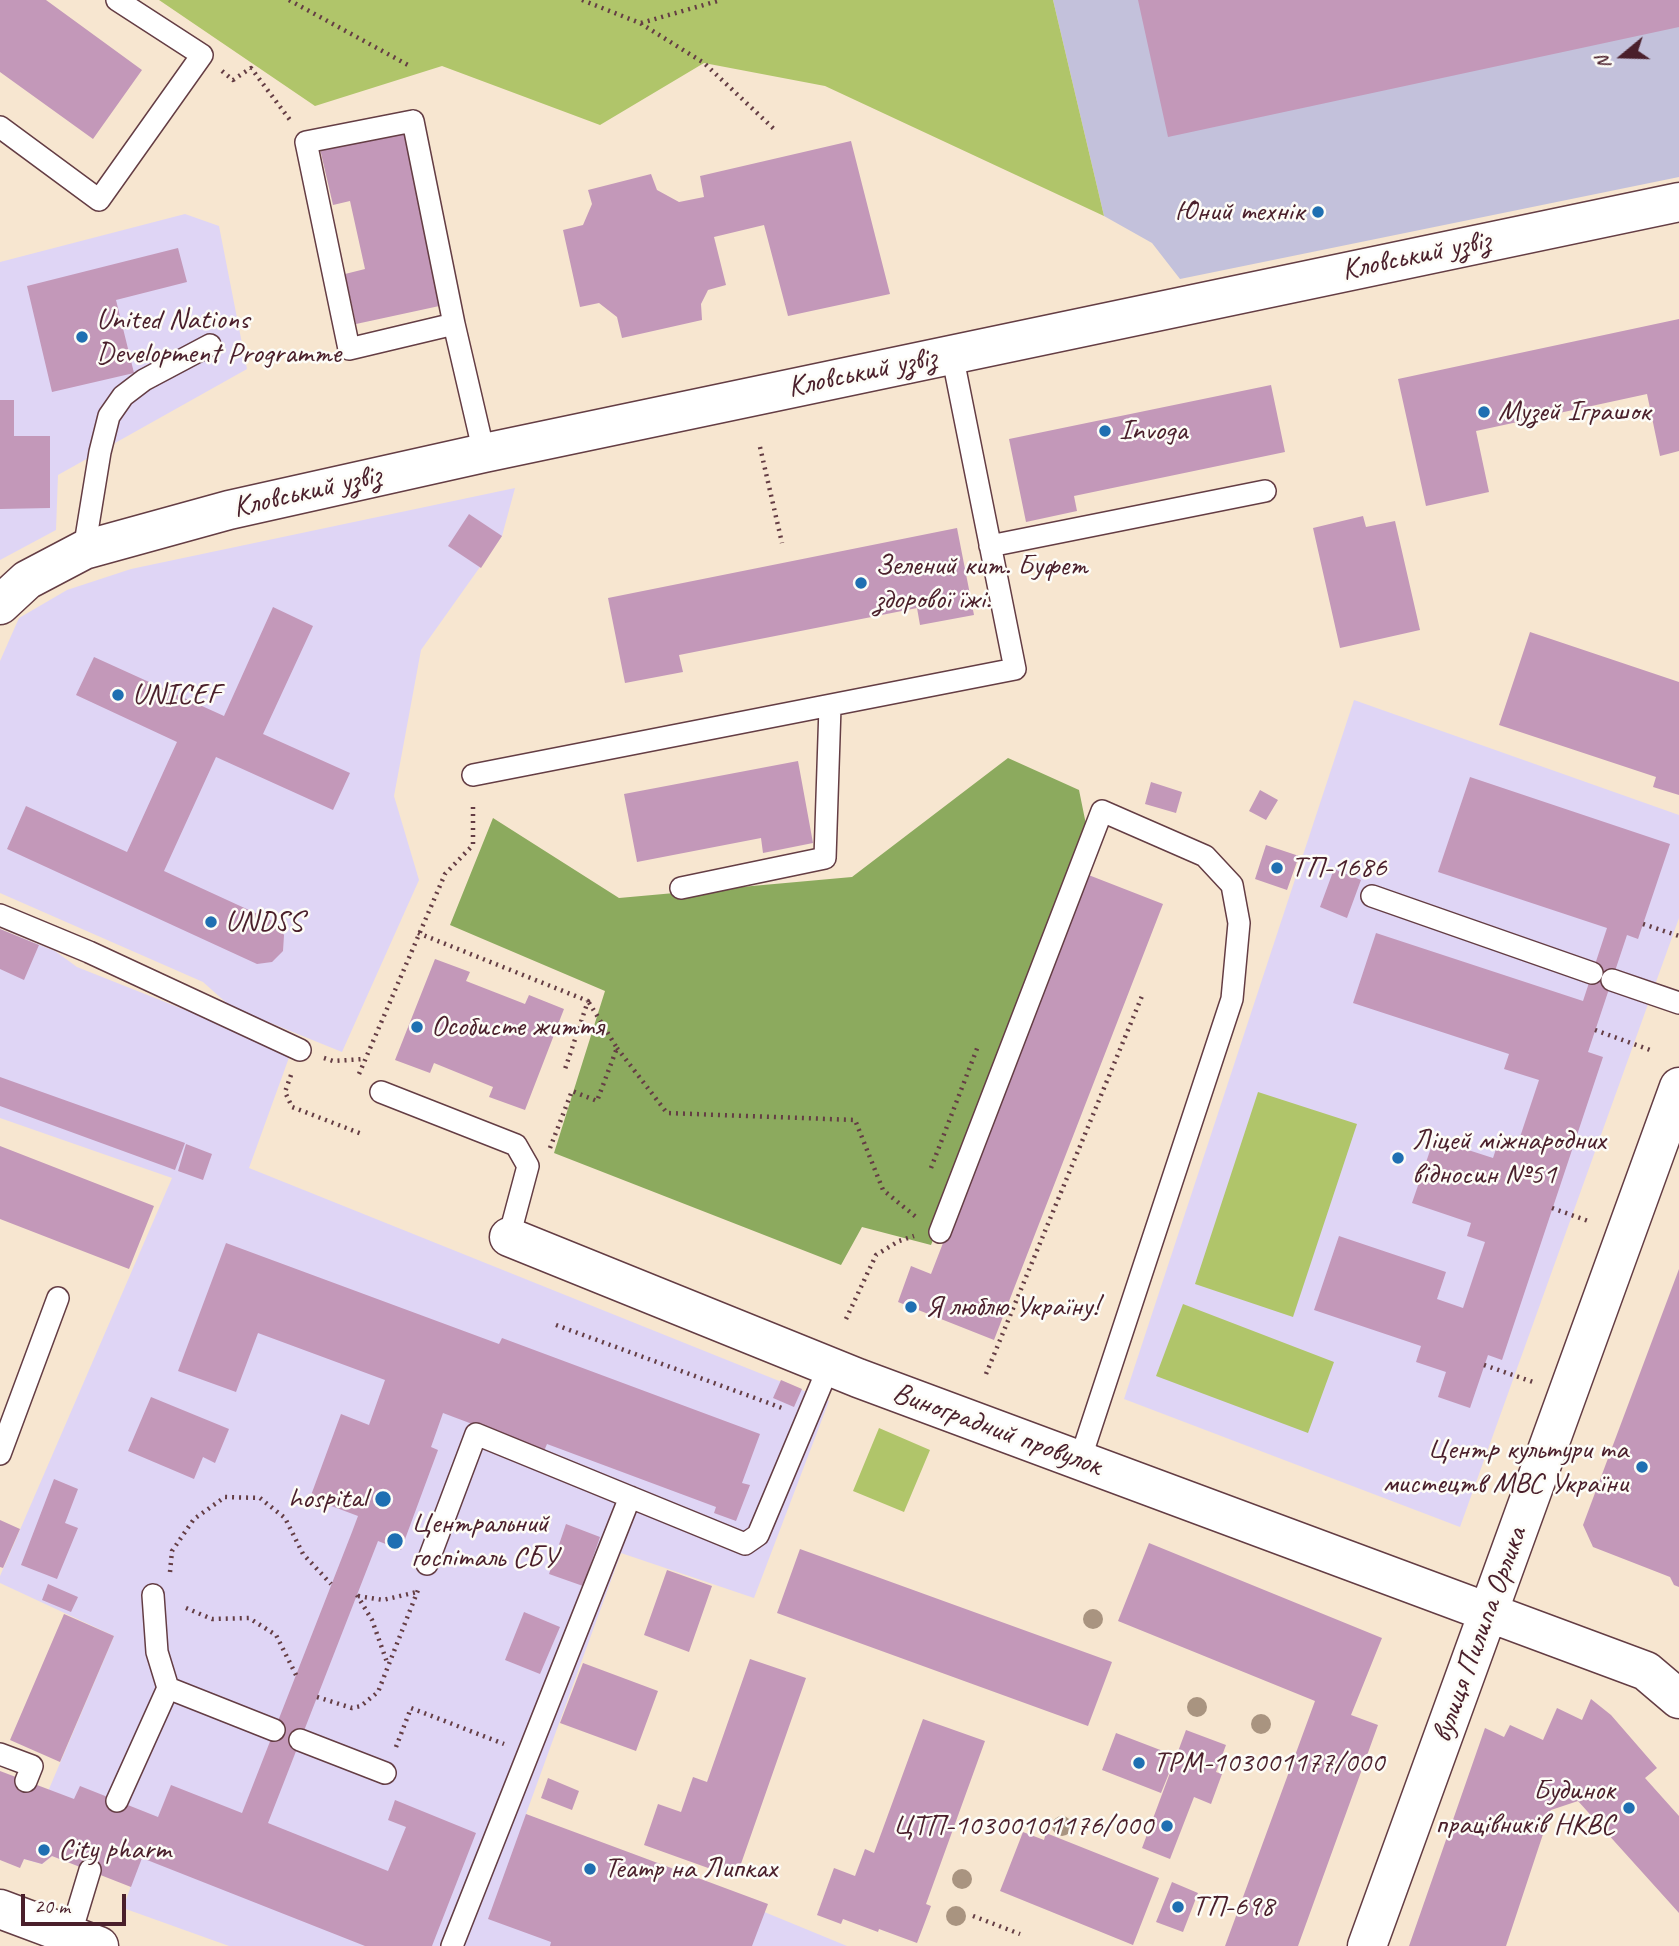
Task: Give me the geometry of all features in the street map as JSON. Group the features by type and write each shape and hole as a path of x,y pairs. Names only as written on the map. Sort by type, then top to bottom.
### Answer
{"street":[{"name":"Кловський узвіз","path":"0,605 27,580 67,558 216,513 484,453 1679,202"},
{"name":"вулиця Пилипа Орлика","path":"1367,1946 1679,1087"},
{"name":"Виноградний провулок","path":"509,1237 829,1366 1646,1671 1679,1699"},
{"path":"0,1909 85,1941"}],"lane":[{"path":"0,127 99,200 202,55 117,0"},
{"path":"454,324 349,349 306,142 414,121 454,324 484,453"},
{"path":"67,558 109,416 123,396 144,380 210,345"},
{"path":"473,775 1015,670 951,355"},
{"path":"990,546 1265,491"},
{"path":"681,888 825,858 830,707"},
{"path":"928,1229 1102,811 1205,856 1232,885 1239,923 1232,999 1080,1460"},
{"path":"1372,896 1679,1003"},
{"path":"0,915 89,952 300,1050"},
{"path":"382,1092 516,1145 528,1166 509,1237"},
{"path":"0,1454 58,1298"},
{"path":"427,1564 476,1434 745,1544 758,1535 829,1366"},
{"path":"452,1946 630,1497"},
{"path":"117,1801 168,1688 157,1652 161,1590"},
{"path":"168,1688 274,1730"},
{"path":"300,1740 385,1773"},
{"path":"0,1755 32,1766 26,1781"},
{"path":"85,1941 90,1870"}],"path":[{"path":"289,0 408,65"},
{"path":"582,0 640,23 704,63 774,130"},
{"path":"640,23 721,0"},
{"path":"202,55 233,80 251,68 306,142"},
{"path":"760,447 782,543"},
{"path":"300,1050 333,1061 364,1059 445,874 473,845 473,775"},
{"path":"1643,924 1679,936"},
{"path":"418,933 588,1001 617,1048 667,1113 855,1120 883,1190 928,1229 899,1241 876,1255 846,1319"},
{"path":"986,1374 1142,996"},
{"path":"564,1072 588,1001"},
{"path":"1595,1030 1653,1051"},
{"path":"557,1125 572,1091 597,1101 617,1048"},
{"path":"292,1107 362,1134"},
{"path":"1552,1208 1592,1222"},
{"path":"556,1325 808,1417"},
{"path":"1484,1365 1536,1383"},
{"path":"161,1590 173,1551 194,1519 225,1497 260,1498 285,1518 303,1554 331,1584"},
{"path":"317,1697 352,1709 361,1706 378,1692 427,1564"},
{"path":"388,1666 372,1620 357,1595 383,1600 417,1592"},
{"path":"180,1601 186,1608 212,1619 249,1618 276,1635 296,1675"},
{"path":"157,1652 168,1627 186,1608"},
{"path":"385,1773 411,1708 528,1754"},
{"path":"973,1916 1020,1934"}],"shaded area":[{"path":"1053,0 1679,0 1679,177 1180,279 1152,243 1104,216"},
{"path":"185,214 219,226 247,369 58,475 56,530 0,560 0,262"},
{"path":"515,488 502,536 421,650 394,796 419,880 342,1052 231,1007 203,982 0,893 0,661 19,618 67,590 131,569"},
{"name":"Ліцей міжнародних відносин №51","path":"1354,700 1679,815 1679,918 1460,1527 1124,1399"},
{"name":"Центральний госпіталь СБУ","path":"0,929 55,951 77,967 291,1052 249,1168 829,1401 754,1598 621,1553 526,1814 847,1946 229,1946 123,1908 131,1886 52,1856 42,1864 24,1859 49,1789 114,1636 0,1583 0,1576 172,1178 0,1118"}],"green space":[{"path":"159,0 1053,0 1104,216 825,86 704,63 600,125 442,66 315,106"},
{"path":"1008,758 1079,790 1090,844 931,1245 862,1227 841,1265 554,1153 605,991 450,925 493,818 619,898 852,877"},
{"path":"1258,1092 1357,1124 1293,1317 1195,1284"},
{"path":"1183,1304 1334,1362 1308,1433 1156,1376"},
{"path":"879,1428 930,1450 904,1512 853,1491"}],"building":[{"path":"0,0 46,0 142,70 93,139 0,72"},
{"path":"1138,0 1679,0 1679,27 1168,137"},
{"path":"405,130 444,305 356,324 345,274 365,269 350,201 333,205 320,149"},
{"path":"851,141 890,294 788,316 764,225 714,237 726,285 708,290 701,304 702,320 622,338 617,317 599,303 580,307 563,230 583,225 592,204 588,190 651,174 657,190 679,202 704,197 700,176"},
{"name":"United Nations Development Programme","path":"178,248 187,282 116,300 134,373 52,392 27,286"},
{"name":"Музей Іграшок","path":"1679,319 1679,451 1660,456 1647,394 1476,431 1489,492 1426,506 1398,379"},
{"path":"1271,385 1285,452 1074,496 1077,511 1026,522 1009,439"},
{"path":"0,400 14,400 14,436 50,436 50,508 0,509"},
{"path":"469,514 502,536 481,568 448,546"},
{"path":"1363,516 1366,527 1395,521 1420,630 1340,648 1313,528"},
{"path":"957,528 974,615 920,625 917,608 679,655 683,672 625,683 608,598"},
{"path":"273,607 313,626 263,734 350,773 333,810 216,757 164,871 275,922 284,935 283,951 272,962 257,964 7,849 26,806 127,852 177,742 76,695 94,657 224,716"},
{"path":"1530,632 1679,682 1679,795 1653,787 1656,777 1499,725"},
{"path":"798,761 813,843 763,853 761,838 637,862 624,794"},
{"path":"1470,777 1670,844 1638,939 1627,935 1588,1052 1603,1057 1502,1360 1488,1355 1470,1408 1438,1397 1446,1372 1416,1362 1421,1346 1314,1310 1339,1236 1446,1272 1437,1299 1463,1308 1485,1242 1467,1236 1471,1223 1412,1203 1434,1139 1493,1158 1497,1146 1515,1152 1539,1080 1504,1069 1509,1054 1353,1003 1376,933 1583,1001 1607,928 1438,872"},
{"path":"1151,782 1182,792 1176,813 1145,804"},
{"path":"1260,790 1278,800 1266,820 1249,811"},
{"name":"ТП-1686","path":"1266,845 1299,856 1287,890 1255,879"},
{"path":"1334,869 1361,880 1347,918 1320,907"},
{"path":"1086,874 1163,904 994,1340 898,1302 911,1266 931,1274"},
{"path":"0,929 39,945 24,980 0,969"},
{"path":"435,959 470,972 466,981 525,1004 529,995 564,1009 525,1110 489,1097 493,1087 434,1063 430,1073 395,1060"},
{"path":"0,1077 185,1143 175,1170 0,1106"},
{"path":"186,1144 212,1154 203,1180 178,1171"},
{"path":"0,1146 154,1206 129,1269 0,1219"},
{"path":"226,1243 499,1344 502,1338 760,1434 742,1483 750,1485 736,1521 714,1513 716,1507 547,1444 544,1451 443,1413 431,1447 438,1450 401,1550 378,1541 268,1823 388,1871 406,1827 388,1820 395,1800 476,1833 432,1946 365,1946 142,1858 131,1887 52,1856 42,1864 24,1859 20,1868 0,1860 0,1771 74,1799 80,1786 158,1817 171,1785 242,1813 358,1516 310,1498 341,1414 369,1425 385,1380 258,1333 236,1392 178,1371"},
{"name":"Центр культури та мистецтв МВС України","path":"1679,1269 1679,1587 1674,1585 1670,1577 1593,1547 1583,1525"},
{"path":"781,1380 802,1389 794,1407 773,1398"},
{"path":"151,1397 229,1429 215,1463 203,1457 194,1479 128,1451"},
{"path":"54,1479 78,1489 65,1523 78,1528 57,1579 21,1565"},
{"path":"0,1520 20,1529 3,1568 0,1567"},
{"path":"566,1524 600,1537 583,1586 549,1574"},
{"path":"1149,1543 1382,1638 1351,1715 1378,1725 1298,1946 1225,1946 1315,1701 1118,1621"},
{"path":"800,1549 1112,1662 1088,1726 777,1613"},
{"path":"667,1570 712,1586 689,1652 644,1635"},
{"path":"48,1584 78,1597 71,1612 42,1600"},
{"path":"524,1612 560,1627 540,1674 505,1660"},
{"path":"64,1614 114,1636 60,1762 10,1740"},
{"path":"750,1659 806,1678 736,1878 644,1845 658,1804 681,1812 693,1777 707,1782"},
{"path":"583,1663 658,1691 636,1751 560,1723"},
{"path":"1591,1699 1611,1715 1657,1768 1645,1778 1679,1816 1679,1913 1578,1801 1551,1810 1506,1946 1409,1946 1485,1728 1504,1737 1510,1725 1543,1740 1557,1708 1582,1720"},
{"path":"923,1719 985,1741 926,1904 931,1906 917,1943 879,1929 878,1932 843,1919 841,1924 817,1915 834,1868 855,1876 865,1849 874,1853"},
{"name":"ЦТП-10300101176/000","path":"1186,1730 1226,1745 1216,1772 1222,1774 1211,1804 1194,1797 1170,1859 1142,1848"},
{"name":"ТРМ-103001177/000","path":"1116,1733 1176,1756 1161,1793 1102,1770"},
{"path":"548,1778 579,1791 572,1810 541,1798"},
{"name":"Театр на Липках","path":"526,1814 768,1904 752,1946 550,1946 551,1942 488,1919"},
{"path":"1023,1832 1044,1840 1046,1833 1159,1878 1133,1945 1000,1891"},
{"name":"ТП-698","path":"1172,1882 1198,1893 1183,1932 1156,1922"}],"place":[{"name":"Юний технік","path":"1318,212"},
{"name":"United Nations Development Programme","path":"82,337"},
{"name":"Музей Іграшок","path":"1484,412"},
{"name":"Invoga","path":"1105,431"},
{"name":"Зелений кит. Буфет здорової їжі.","path":"861,583"},
{"name":"UNICEF","path":"118,695"},
{"name":"ТП-1686","path":"1277,868"},
{"name":"UNDSS","path":"211,922"},
{"name":"Особисте життя","path":"417,1027"},
{"name":"Ліцей міжнародних відносин №51","path":"1398,1158"},
{"name":"Я люблю Україну!","path":"911,1307"},
{"name":"Центр культури та мистецтв МВС України","path":"1642,1467"},
{"name":"hospital","path":"383,1499"},
{"name":"Центральний госпіталь СБУ","path":"395,1541"},
{"name":"ТРМ-103001177/000","path":"1139,1763"},
{"name":"Будинок працівників НКВС","path":"1629,1808"},
{"name":"ЦТП-10300101176/000","path":"1167,1826"},
{"name":"City pharm","path":"44,1850"},
{"name":"Театр на Липках","path":"590,1869"},
{"name":"ТП-698","path":"1178,1907"}]}
